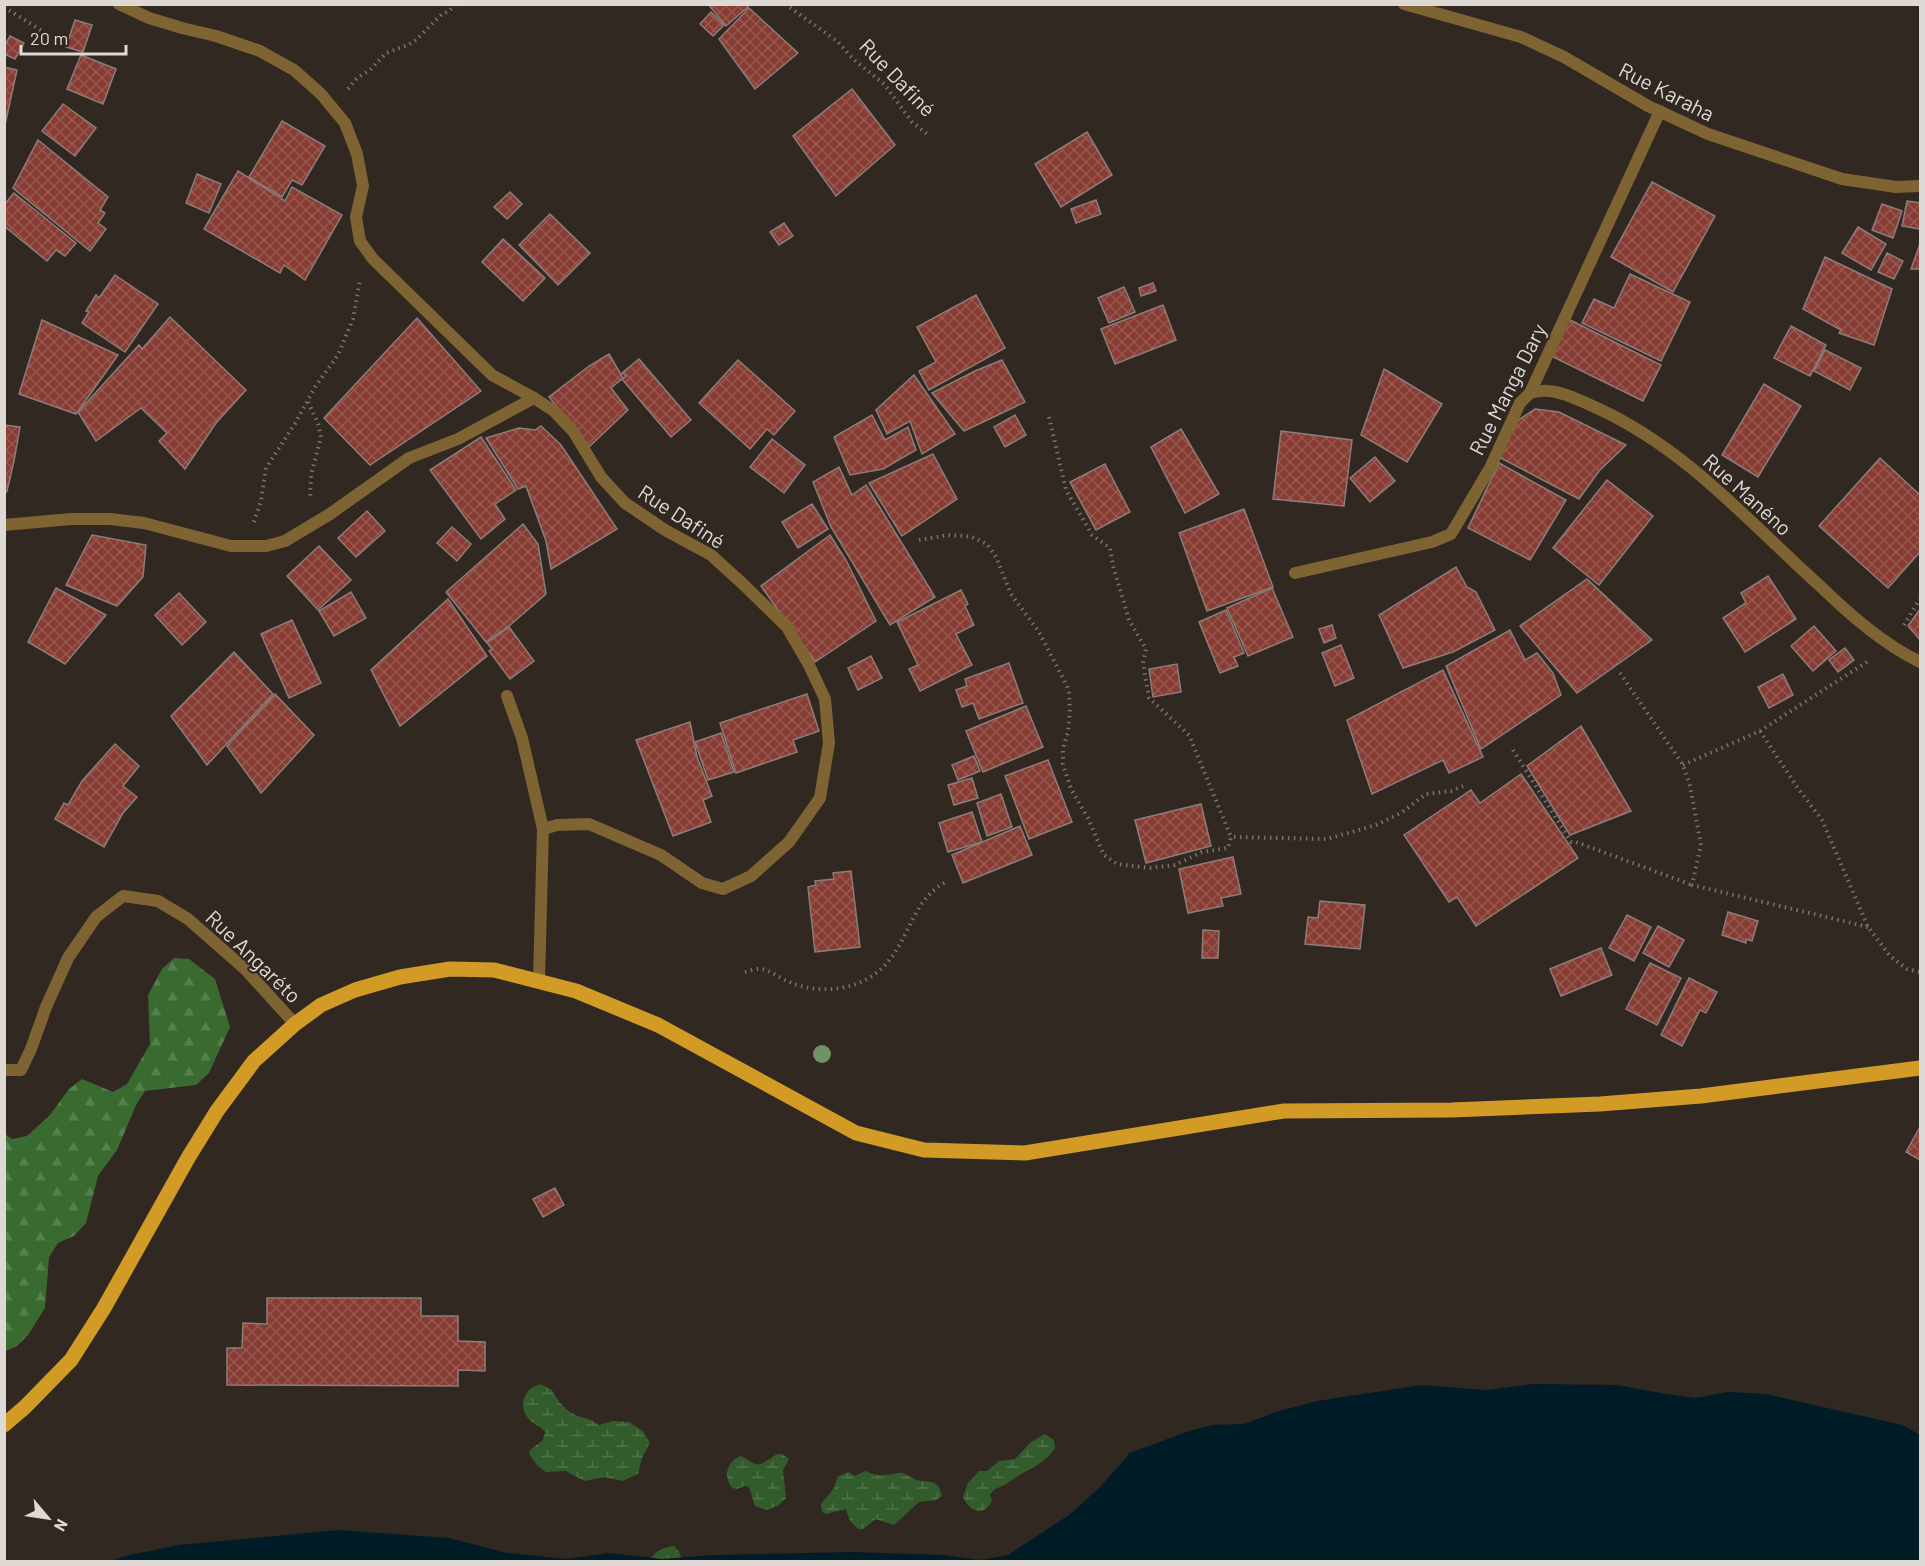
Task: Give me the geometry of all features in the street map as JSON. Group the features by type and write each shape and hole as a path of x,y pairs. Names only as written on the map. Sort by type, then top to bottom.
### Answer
{"main road":[{"path":"4,1425 71,1360 104,1308 188,1158 217,1111 254,1061 321,1005 346,994 400,977 450,969 494,970 576,991 658,1024 856,1133 924,1150 1025,1153 1284,1111 1452,1110 1600,1104 1701,1096 1920,1068"}],"street":[{"name":"Rue Dafiné","path":"119,4 149,18 216,36 260,51 294,70 321,94 345,123 357,154 363,186 356,217 360,241 373,259 492,375 554,411 573,431 601,477 625,503 665,530 711,555 787,627 809,665 825,699 829,743 820,798 789,842 752,876 723,889 702,883 661,855 589,824 557,825 543,829"},
{"name":"Rue Karaha","path":"1404,4 1521,37 1564,57 1660,111 1708,134 1842,179 1896,187 1920,186"},
{"name":"Rue Manga Dary","path":"1295,573 1432,542 1451,534 1490,468 1520,403 1530,393 1660,111"},
{"name":"Rue Manéno","path":"1530,393 1549,391 1583,402 1627,422 1671,452 1729,499 1847,612 1903,653 1920,662"},
{"path":"4,525 71,519 110,519 144,523 221,543 266,546 285,541 330,514 408,458 458,439 534,398"},
{"path":"507,696 522,738 543,829 540,981"},
{"name":"Rue Angaréto","path":"4,1070 21,1070 32,1049 46,1007 68,958 96,917 123,896 158,901 188,919 245,969 296,1024"}],"path":[{"path":"333,107 357,78 370,70 386,53 416,40 442,14 456,4"},
{"name":"Rue Dafiné","path":"785,4 837,41 853,59 884,84 912,122 927,134"},
{"path":"4,7 50,36"},
{"path":"221,543 226,537 254,522 261,501 266,468 341,348 353,318 360,278 373,259"},
{"path":"307,401 318,423 321,437 309,483 314,522"},
{"path":"919,540 948,535 972,537 987,544 996,557 1011,594 1039,632 1067,686 1070,710 1068,732 1063,748 1063,764 1071,789 1088,818 1104,855 1117,864 1150,868 1167,866 1202,852 1228,848 1231,837 1188,735 1149,698 1143,663 1146,649 1129,620 1110,548 1092,535 1066,490 1049,417"},
{"path":"1683,765 1760,731 1892,645 1920,599"},
{"path":"1620,673 1683,765 1690,786 1701,845 1692,885"},
{"path":"1760,731 1822,820 1868,927 1890,956 1907,969 1920,972"},
{"path":"1513,750 1571,842 1692,885 1868,927"},
{"path":"1231,837 1327,839 1376,825 1401,813 1426,794 1451,791 1463,786"},
{"path":"745,972 760,968 790,982 821,990 845,987 860,982 888,963 902,943 927,896 946,882"}],"green space":[{"path":"174,958 189,959 215,979 230,1027 209,1073 196,1085 145,1091 136,1105 117,1150 98,1176 86,1223 74,1236 58,1243 49,1257 45,1308 28,1335 16,1347 5,1351 5,1134 12,1139 27,1136 50,1115 69,1089 82,1079 113,1092 127,1084 150,1044 148,995 162,969"},
{"path":"541,1384 552,1390 564,1406 576,1415 599,1425 613,1421 629,1422 643,1431 650,1443 642,1458 638,1474 622,1481 605,1477 584,1481 566,1471 546,1472 537,1465 529,1454 530,1450 543,1440 545,1432 525,1414 523,1403 530,1389"},
{"path":"1045,1434 1054,1440 1055,1448 1045,1459 994,1490 990,1495 992,1501 985,1510 976,1511 969,1506 963,1497 968,1483 979,1471 987,1471 999,1461 1015,1459 1031,1442"},
{"path":"777,1454 782,1454 789,1459 783,1470 786,1498 778,1506 766,1510 755,1506 749,1487 732,1488 727,1474 732,1461 741,1456 760,1464"},
{"path":"866,1471 878,1475 901,1473 917,1480 933,1482 938,1486 942,1496 936,1500 919,1502 894,1525 876,1519 863,1529 858,1529 850,1521 846,1509 826,1514 822,1512 821,1504 834,1488 838,1476 849,1472 854,1476"},
{"path":"674,1546 683,1562 649,1562 659,1551"}],"water":[{"path":"1533,1384 1617,1385 1695,1398 1728,1392 1766,1394 1902,1425 1920,1435 1920,1561 111,1561 179,1545 338,1530 449,1538 507,1553 566,1559 609,1553 662,1559 714,1555 852,1552 943,1555 980,1560 1008,1555 1069,1515 1099,1488 1130,1453 1189,1431 1212,1425 1244,1424 1279,1411 1317,1401 1422,1385 1487,1390"}],"building":[{"path":"708,4 745,4 748,7 726,26"},
{"path":"749,8 798,53 755,89 719,39"},
{"path":"711,12 724,25 713,36 700,24"},
{"path":"75,20 92,25 83,52 66,47"},
{"path":"10,36 24,43 15,59 4,54 4,47"},
{"path":"81,55 116,69 103,104 67,89"},
{"path":"4,67 17,70 5,125 4,124"},
{"path":"852,89 895,145 836,196 793,136"},
{"path":"63,104 96,128 75,156 42,131"},
{"path":"282,121 325,146 302,185 292,180 282,197 249,177"},
{"path":"1087,132 1112,175 1061,207 1035,164"},
{"path":"38,140 108,197 100,210 105,213 98,223 106,229 90,251 13,188"},
{"path":"238,171 285,201 292,187 342,215 305,280 284,265 280,273 204,229"},
{"path":"197,174 221,184 209,213 186,203"},
{"path":"1652,182 1715,216 1673,292 1611,257"},
{"path":"510,192 522,204 507,219 494,207"},
{"path":"14,193 76,243 65,256 56,250 47,261 4,226 4,205"},
{"path":"1096,200 1101,214 1076,223 1071,209"},
{"path":"1907,201 1920,203 1920,229 1902,226"},
{"path":"1882,204 1902,211 1893,238 1872,230"},
{"path":"550,214 590,253 558,285 519,245"},
{"path":"784,223 793,236 779,245 770,232"},
{"path":"1858,227 1886,244 1871,270 1842,253"},
{"path":"503,239 545,278 523,301 482,262"},
{"path":"1920,244 1920,269 1911,269"},
{"path":"1887,253 1903,261 1894,279 1878,272"},
{"path":"1825,257 1892,289 1874,345 1839,333 1841,330 1803,309"},
{"path":"1630,274 1690,302 1661,361 1582,323 1594,299 1614,308"},
{"path":"115,275 158,304 125,352 82,323 96,295 99,298"},
{"path":"1153,283 1156,291 1141,296 1139,288"},
{"path":"1124,287 1135,312 1109,323 1098,298"},
{"path":"976,295 1005,348 929,390 919,371 936,362 917,327"},
{"path":"1163,305 1176,340 1115,364 1101,329"},
{"path":"170,317 246,390 216,423 185,469 159,441 167,433 141,408 96,441 78,412 139,345 142,349"},
{"path":"417,318 481,391 370,465 324,418"},
{"path":"1566,318 1661,365 1643,401 1549,355"},
{"path":"42,320 118,355 76,414 19,394"},
{"path":"1791,326 1826,345 1810,376 1774,358"},
{"path":"1825,350 1861,368 1850,390 1814,371"},
{"path":"609,354 623,378 611,388 628,410 588,448 549,397 589,366"},
{"path":"639,359 691,420 671,437 622,379 626,376 622,373"},
{"path":"738,360 795,411 774,435 767,429 750,449 699,403"},
{"path":"1002,360 1025,402 964,431 932,393"},
{"path":"1384,369 1442,404 1407,462 1361,435"},
{"path":"914,375 955,434 922,454 910,421 887,434 876,410"},
{"path":"1764,384 1801,406 1758,477 1722,455"},
{"path":"1535,409 1559,412 1626,445 1599,471 1579,499 1497,456 1517,421"},
{"path":"872,415 885,440 908,427 916,450 883,469 850,475 834,437"},
{"path":"1015,415 1026,435 1005,447 994,427"},
{"path":"4,425 20,427 7,491 4,495"},
{"path":"541,426 561,445 617,529 551,569 546,541 526,486 518,489 486,438 519,428 535,430"},
{"path":"1181,429 1219,494 1185,513 1151,447"},
{"path":"1281,431 1352,440 1344,506 1273,499"},
{"path":"481,437 516,490 495,504 505,519 481,539 430,470"},
{"path":"772,439 805,465 784,493 750,467"},
{"path":"933,454 957,499 902,536 869,483"},
{"path":"1375,457 1395,481 1370,502 1350,478"},
{"path":"1880,458 1920,495 1920,552 1888,588 1819,526"},
{"path":"1499,463 1566,500 1530,560 1468,528"},
{"path":"1105,464 1130,512 1096,530 1070,482"},
{"path":"839,467 852,495 866,485 935,597 890,625 831,527 813,482"},
{"path":"1607,480 1653,516 1599,585 1553,548"},
{"path":"812,504 828,529 798,548 782,522"},
{"path":"1244,509 1273,587 1207,611 1179,533"},
{"path":"367,511 385,531 356,557 338,538"},
{"path":"523,524 538,544 546,594 509,626 486,642 446,592"},
{"path":"452,527 471,544 457,561 437,543"},
{"path":"92,535 146,545 143,577 117,606 66,585"},
{"path":"830,535 846,560 876,621 815,662 761,586"},
{"path":"319,546 351,580 318,610 287,576"},
{"path":"1456,567 1467,587 1476,592 1495,630 1453,652 1403,668 1379,615"},
{"path":"1768,576 1796,619 1745,652 1723,618 1746,603 1741,593"},
{"path":"1587,579 1652,640 1577,693 1520,626"},
{"path":"56,588 106,615 65,664 28,642"},
{"path":"1272,588 1293,637 1248,656 1227,608"},
{"path":"961,590 968,604 965,606 974,625 956,634 972,665 920,691 909,669 918,665 897,622"},
{"path":"351,592 366,618 334,636 319,611"},
{"path":"179,593 206,622 182,645 155,615"},
{"path":"448,599 487,656 400,726 371,670"},
{"path":"1920,609 1920,640 1908,626"},
{"path":"1226,610 1244,653 1234,657 1238,666 1220,673 1199,622"},
{"path":"292,620 321,683 289,698 261,634"},
{"path":"1332,625 1336,638 1324,643 1319,629"},
{"path":"1814,626 1836,651 1813,671 1791,646"},
{"path":"509,627 534,661 510,679 489,651 492,649 487,643"},
{"path":"1510,630 1525,660 1537,653 1553,673 1561,695 1481,749 1446,666"},
{"path":"1341,645 1354,678 1335,686 1322,653"},
{"path":"1845,648 1854,660 1838,672 1829,660"},
{"path":"234,652 273,694 207,765 171,716"},
{"path":"871,656 882,678 858,690 848,668"},
{"path":"1009,663 1023,703 979,719 973,703 962,707 956,690 967,686 965,679"},
{"path":"1177,664 1181,692 1153,697 1149,669"},
{"path":"1443,670 1483,757 1449,773 1443,760 1372,794 1347,720"},
{"path":"1783,674 1793,695 1769,708 1758,687"},
{"path":"275,694 314,735 261,793 227,746"},
{"path":"807,694 819,731 793,740 797,752 736,773 720,723"},
{"path":"1026,706 1043,747 983,772 966,731"},
{"path":"690,722 697,757 712,796 703,800 711,822 673,836 636,740"},
{"path":"1581,726 1631,811 1570,835 1527,766"},
{"path":"721,733 734,772 708,780 695,742"},
{"path":"115,744 139,766 123,786 137,797 123,813 104,847 55,819 64,803 68,805 82,781"},
{"path":"974,756 980,771 958,780 952,765"},
{"path":"1048,760 1072,822 1029,839 1005,776"},
{"path":"1521,774 1578,858 1476,926 1457,897 1449,902 1404,835 1471,790 1480,803"},
{"path":"972,778 978,798 954,805 948,785"},
{"path":"1001,794 1012,827 987,836 977,803"},
{"path":"1201,804 1211,846 1146,863 1135,820"},
{"path":"972,812 982,842 948,852 939,823"},
{"path":"1020,826 1032,855 963,883 952,855"},
{"path":"1233,857 1241,894 1221,898 1223,906 1188,913 1179,869"},
{"path":"851,871 860,947 815,952 808,887 816,885 815,881 834,879 833,873"},
{"path":"1320,901 1365,905 1360,949 1305,944 1308,917 1318,918"},
{"path":"1728,912 1758,921 1752,941 1746,939 1746,943 1722,935"},
{"path":"1627,915 1651,927 1634,961 1609,948"},
{"path":"1658,926 1684,940 1669,967 1643,953"},
{"path":"1203,930 1219,931 1218,958 1202,958"},
{"path":"1601,948 1612,975 1561,996 1550,969"},
{"path":"1650,963 1681,978 1657,1025 1626,1009"},
{"path":"1689,978 1717,992 1706,1013 1700,1010 1682,1046 1661,1035"},
{"path":"1920,1127 1920,1160 1906,1152"},
{"path":"555,1188 564,1205 543,1217 533,1199"},
{"path":"267,1298 421,1298 421,1316 458,1316 458,1341 485,1342 485,1371 458,1370 458,1386 227,1385 227,1348 242,1348 243,1323 267,1324"}]}
